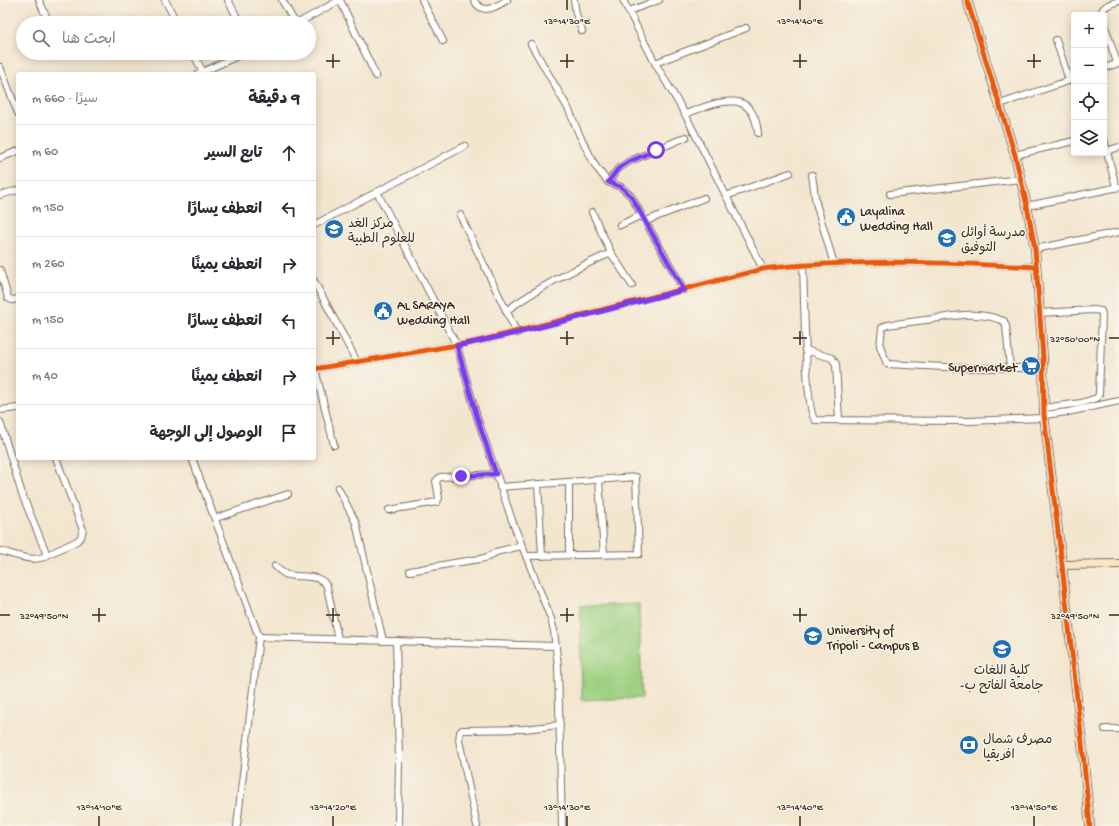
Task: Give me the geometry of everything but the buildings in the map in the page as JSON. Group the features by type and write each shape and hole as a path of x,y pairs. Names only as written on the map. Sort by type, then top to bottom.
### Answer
{"street":[{"path":"39,0 45,16"},
{"path":"165,0 173,16"},
{"path":"228,0 236,16"},
{"path":"282,0 292,16"},
{"path":"309,16 340,0 376,76"},
{"path":"422,0 443,41"},
{"path":"474,0 476,4 482,9 486,10 507,0"},
{"path":"574,0 576,14 582,31"},
{"path":"623,0 655,62 685,114 763,269"},
{"path":"629,11 659,0"},
{"path":"966,0 1015,155 1035,249 1043,368 1044,414 1082,743 1090,826"},
{"path":"1102,12 1107,5 1119,1"},
{"path":"655,62 746,28"},
{"path":"1107,32 1118,63 1107,67"},
{"path":"1056,40 1071,78"},
{"path":"531,44 569,110 579,134 596,167 608,182 621,187 631,196 684,290"},
{"path":"196,60 201,72"},
{"path":"206,72 230,60"},
{"path":"0,67 16,100"},
{"path":"1000,104 1071,80"},
{"path":"685,114 729,100 740,102 753,113 757,122 758,133"},
{"path":"608,182 618,169 628,162 686,137"},
{"path":"1015,155 1071,142"},
{"path":"316,224 464,146"},
{"path":"1027,206 1118,187 1107,151 1119,147"},
{"path":"0,158 16,153"},
{"path":"726,196 790,173"},
{"path":"812,175 816,203 834,264"},
{"path":"890,194 1021,179"},
{"path":"0,195 16,191"},
{"path":"377,192 457,346 477,417 500,487 521,546 551,619 556,646 560,725 562,826"},
{"path":"646,221 704,198"},
{"path":"592,212 611,253 632,285"},
{"path":"460,215 517,333"},
{"path":"620,225 642,215"},
{"path":"1035,249 1119,232"},
{"path":"506,311 564,275 611,253"},
{"path":"316,369 457,346 517,333 763,269 803,265 943,263 1036,267"},
{"path":"803,265 805,350 812,417 817,421 876,419 969,421 1068,412 1119,401"},
{"path":"0,270 8,298 12,300 16,299"},
{"path":"316,285 357,362"},
{"path":"1039,312 1094,310 1101,311 1102,314 1099,394 1097,398 1044,414"},
{"path":"1010,368 1006,326 1004,321 996,318 980,315 959,314 887,325 882,328 880,346 887,364 1010,368 1043,368"},
{"path":"805,350 832,358 836,364 839,420"},
{"path":"316,377 334,445"},
{"path":"0,410 16,408"},
{"path":"0,422 22,494 47,555"},
{"path":"0,551 30,558 42,558 77,542 81,537 83,530 57,460"},
{"path":"193,460 216,518 259,637 237,826"},
{"path":"389,510 437,502 439,498 436,481 437,478 496,474"},
{"path":"500,487 636,477 638,554 526,556"},
{"path":"598,480 604,555"},
{"path":"569,482 569,556"},
{"path":"538,484 542,556"},
{"path":"338,488 356,523 383,640"},
{"path":"216,518 288,494"},
{"path":"410,571 480,559 496,552 521,546"},
{"path":"1062,564 1119,564"},
{"path":"275,566 284,574 315,578 324,582 327,587 338,639"},
{"path":"259,637 556,646"},
{"path":"396,641 399,758 398,826"},
{"path":"477,826 460,740 460,732 462,730 524,729 560,725"},
{"path":"1105,729 1119,728"}],"green space":[{"path":"639,604 642,698 582,700 580,606"}],"cycle path":[{"path":"967,0 1015,155 1035,249 1043,358 1044,415 1082,743 1090,826"},
{"path":"316,369 475,342 763,269 806,265 873,262 1035,267"}],"place":[{"name":"Layalina Wedding Hall","path":"846,217"},
{"name":"مركز الغد للعلوم الطبية","path":"334,229"},
{"name":"مدرسة أوائل التوفيق","path":"947,238"},
{"name":"AL SARAYA Wedding Hall","path":"383,311"},
{"name":"Supermarket","path":"1031,366"},
{"name":"University of Tripoli - Campus B","path":"813,636"},
{"name":"كلية اللغات -جامعة الفاتح ب","path":"1002,649"},
{"name":"مصرف شمال افريقيا","path":"969,745"}],"route":[{"path":"461,476 496,474 465,378 457,346 517,333 684,290 631,196 621,187 608,182 618,169 628,162 656,150"}]}
